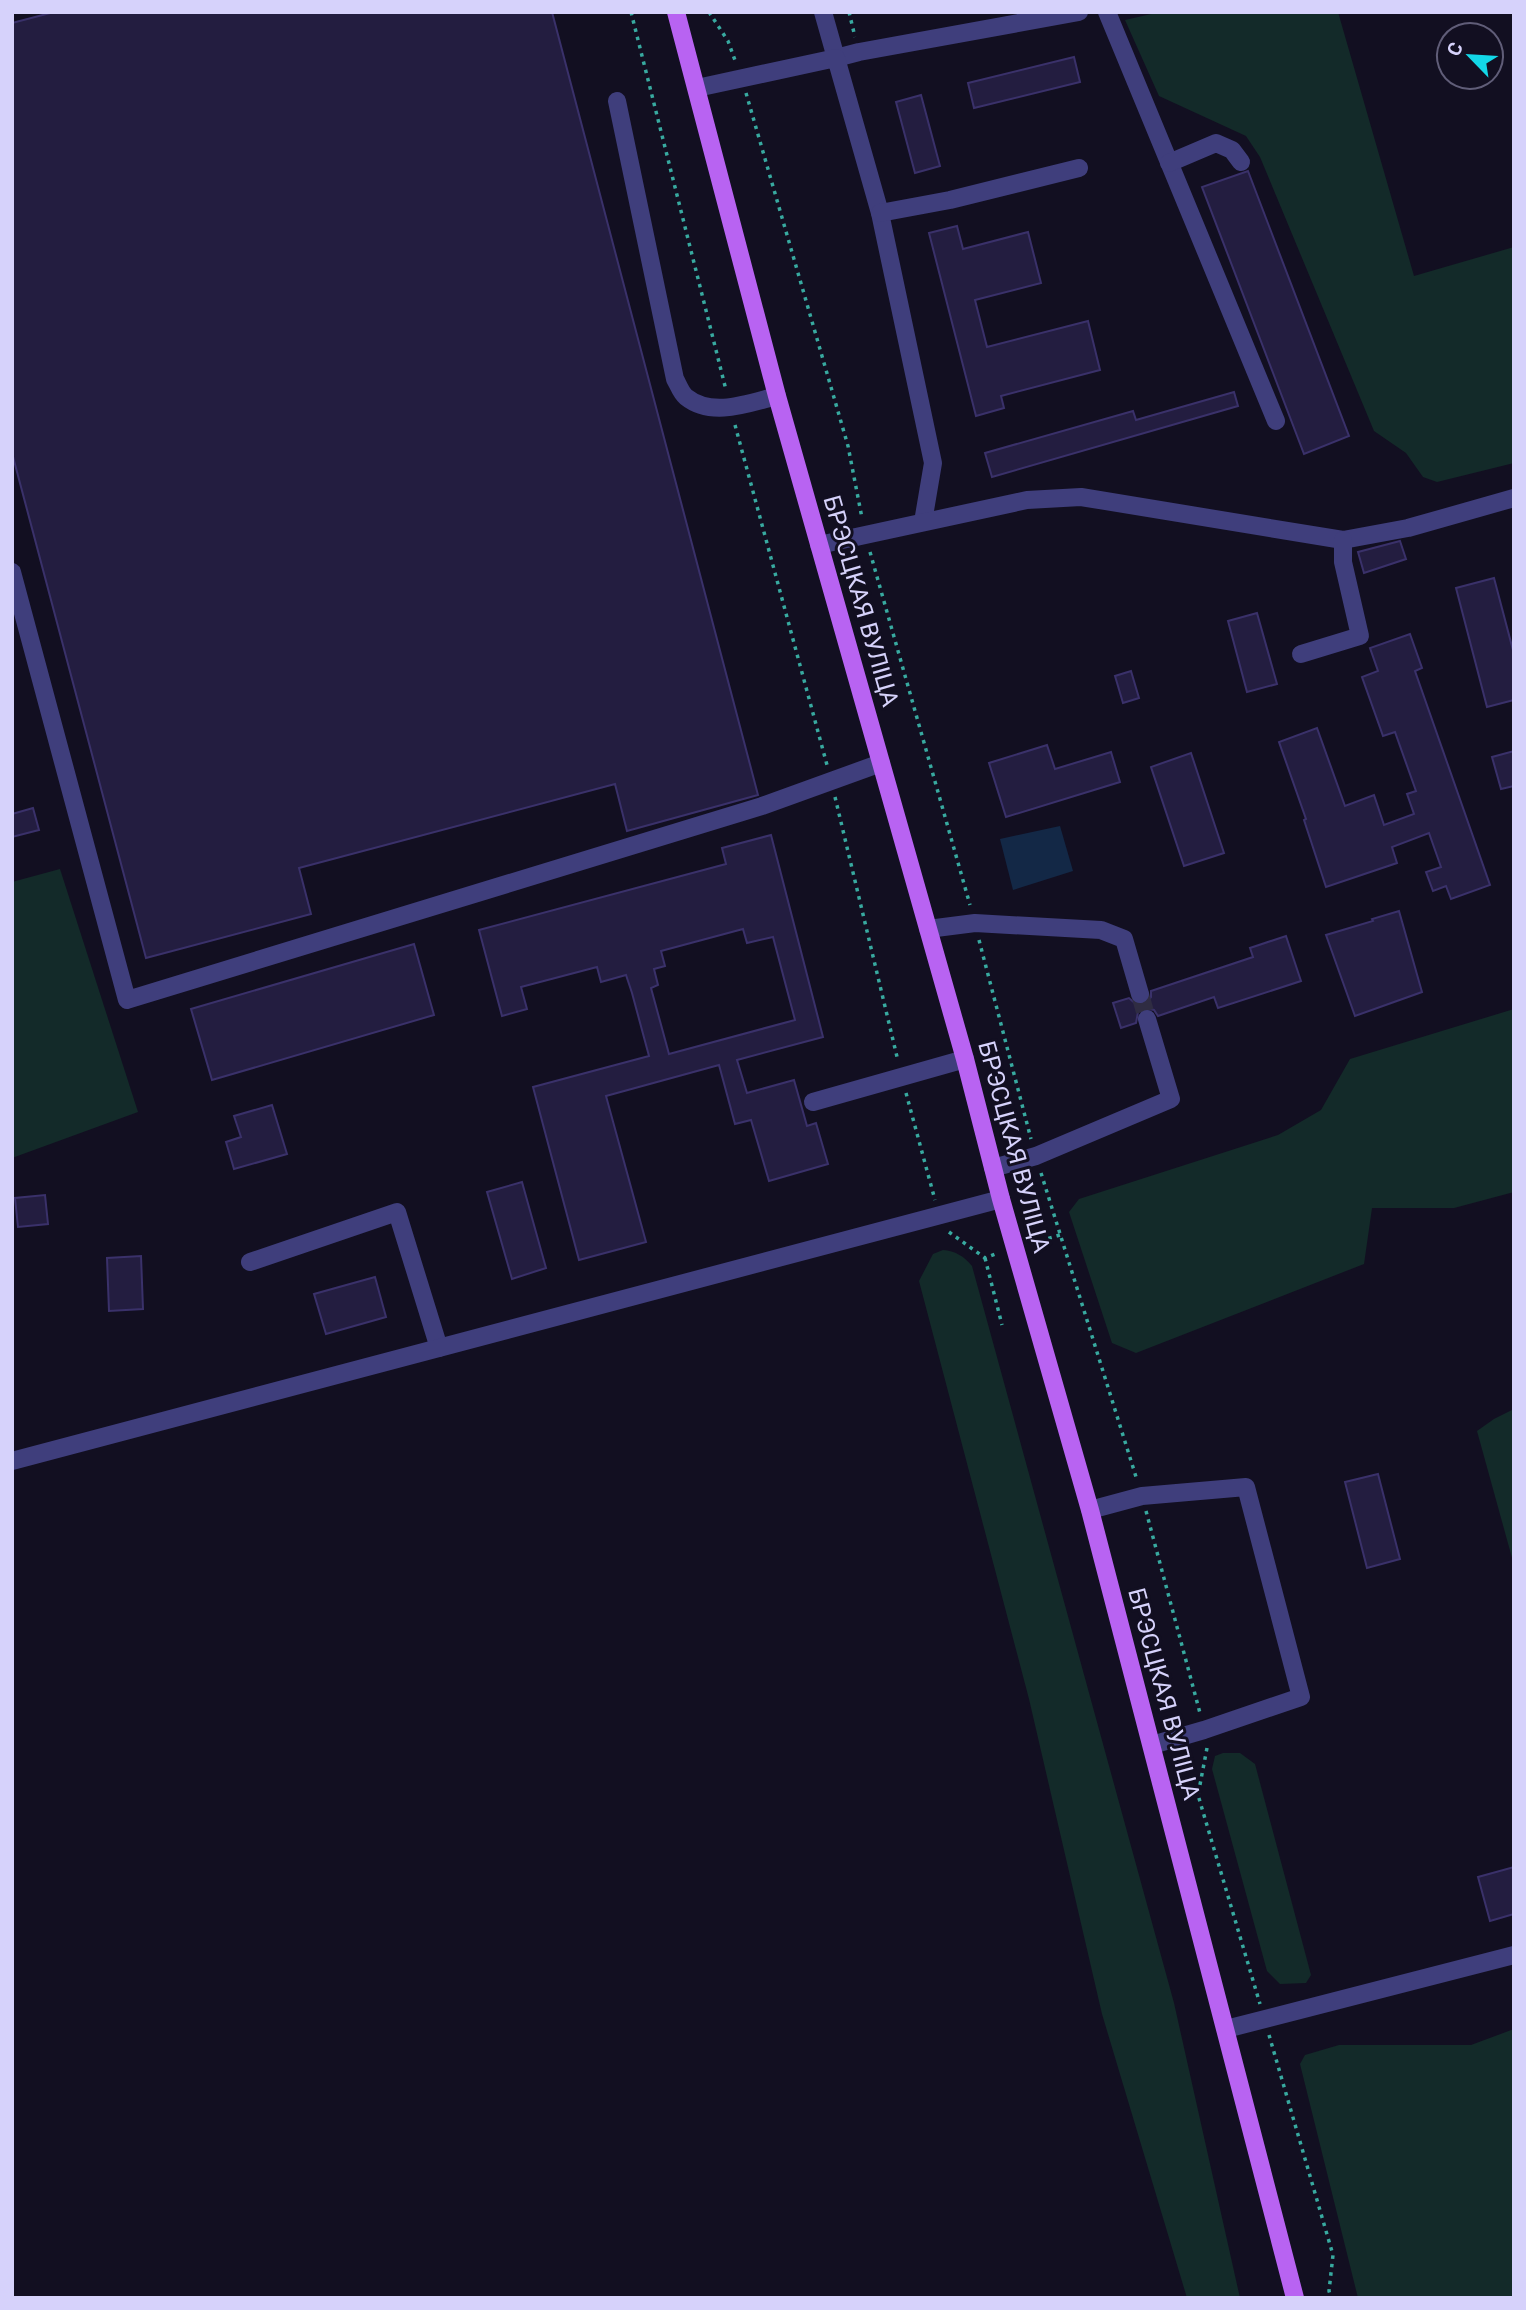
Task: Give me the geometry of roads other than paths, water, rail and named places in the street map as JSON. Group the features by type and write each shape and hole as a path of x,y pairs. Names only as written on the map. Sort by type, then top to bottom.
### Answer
{"main road":[{"name":"БРЭСЦКАЯ ВУЛІЦА","path":"676,12 777,396 1090,1510 1295,2298"}],"street":[{"path":"823,12 880,213 933,463 923,522"},
{"path":"697,88 859,52 1079,12"},
{"path":"1107,12 1276,421"},
{"path":"617,101 675,379 685,397 707,407 731,407 777,396"},
{"path":"1169,163 1216,143 1232,150 1241,162"},
{"path":"880,213 950,200 1079,168"},
{"path":"819,545 1027,500 1081,497 1343,540 1408,528 1514,498"},
{"path":"1301,654 1360,636 1343,562 1343,540"},
{"path":"12,572 127,1000 762,806 881,763"},
{"path":"928,929 975,923 1101,930 1124,939 1140,994"},
{"path":"993,1168 1036,1156 1171,1099 1147,1019"},
{"path":"813,1102 965,1059"},
{"path":"12,1461 1001,1199"},
{"path":"250,1262 397,1212 439,1348"},
{"path":"1090,1510 1142,1496 1246,1487 1301,1697 1153,1745"},
{"path":"1226,2029 1514,1955"}],"water":[{"path":"1060,826 1073,871 1013,890 1000,839"}],"tunnel":[{"path":"1140,994 1147,1019"}]}
